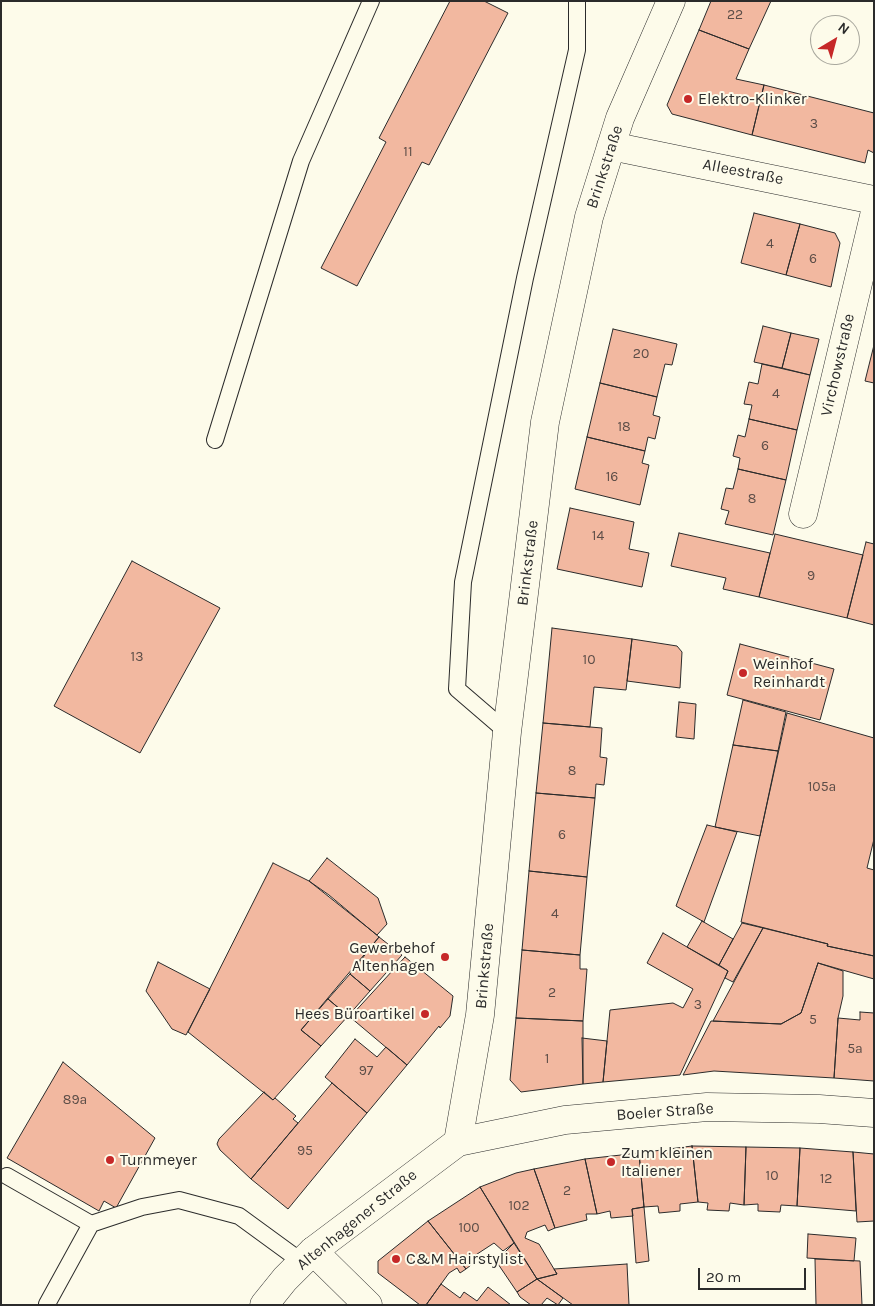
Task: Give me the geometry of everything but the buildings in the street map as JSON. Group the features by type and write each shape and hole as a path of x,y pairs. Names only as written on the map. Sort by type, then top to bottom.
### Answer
{"street":[{"name":"Brinkstraße","path":"458,1142 480,1015 507,732 545,422 589,217 620,118 671,1"},
{"name":"Alleestraße","path":"611,146 874,200"},
{"name":"Virchowstraße","path":"803,514 874,216"},
{"name":"Boeler Straße","path":"458,1142 565,1120 707,1107 819,1109 874,1114"},
{"name":"Altenhagener Straße","path":"264,1305 307,1257 458,1142"},
{"path":"307,1257 368,1305"}],"lane":[{"path":"215,440 301,161 371,1"},
{"path":"507,732 457,689 463,582 525,278 577,50 576,1"},
{"path":"7,1176 91,1224"},
{"path":"47,1304 91,1224 142,1207 179,1200 239,1216 307,1257"}],"place":[{"name":"Elektro-Klinker","path":"688,99"},
{"name":"Weinhof Reinhardt","path":"743,673"},
{"name":"Gewerbehof Altenhagen","path":"445,957"},
{"name":"Hees Büroartikel","path":"425,1014"},
{"name":"Turnmeyer","path":"110,1160"},
{"name":"Zum kleinen Italiener","path":"611,1162"},
{"name":"C&M Hairstylist","path":"396,1259"}]}
